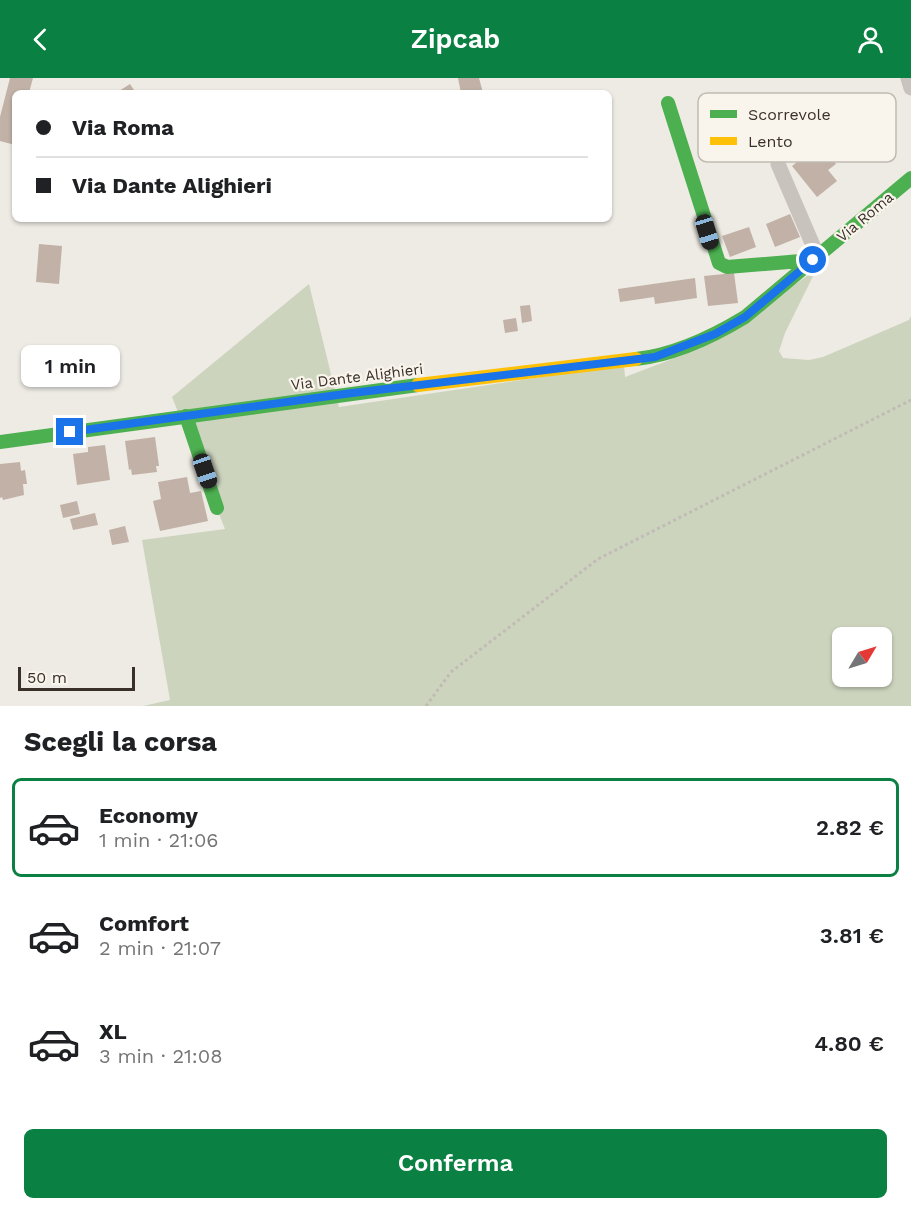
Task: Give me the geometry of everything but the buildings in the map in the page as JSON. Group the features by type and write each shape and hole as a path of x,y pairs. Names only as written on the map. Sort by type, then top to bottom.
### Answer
{"street":[{"path":"908,78 911,88"},
{"path":"668,103 718,263 727,267 816,259 778,164"},
{"name":"Via Roma","path":"715,334 745,317 911,178"},
{"name":"Via Dante Alighieri","path":"0,442 352,393 655,357 715,334"},
{"path":"186,416 217,508"}],"path":[{"path":"426,706 451,672 598,559 911,400"}],"green space":[{"path":"816,270 785,333 779,351 783,358 809,360 823,357 909,320 911,316 911,706 143,706 170,700 142,540 225,529 172,397 309,284 339,407 624,365 625,377 701,348"}],"traffic: fast":[{"path":"668,103 719,263 727,267 813,260"},
{"path":"636,359 665,354 693,344 745,317 911,178"},
{"path":"0,442 418,385"},
{"path":"186,416 217,508"}],"traffic: slow":[{"path":"418,385 636,359"}],"route":[{"path":"70,432 352,393 590,367 655,357 715,334 745,317 813,260"}]}
